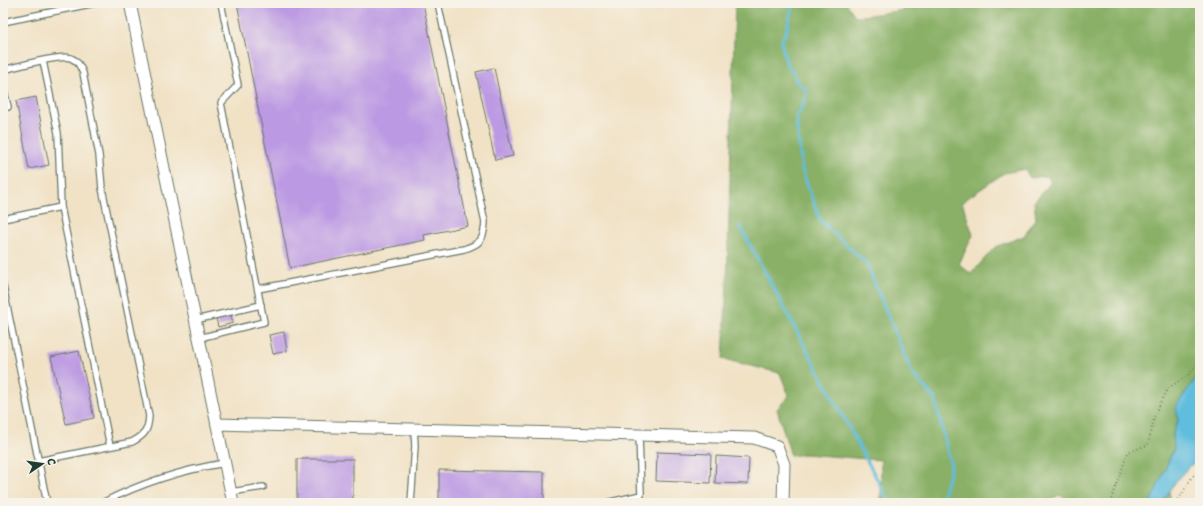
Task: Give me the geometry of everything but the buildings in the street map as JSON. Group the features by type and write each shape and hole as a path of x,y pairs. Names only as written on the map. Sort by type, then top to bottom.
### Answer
{"street":[{"path":"130,3 232,498"},
{"path":"217,424 754,438 777,446 784,464 783,503"}],"lane":[{"path":"3,22 95,3"},
{"path":"199,338 264,322 221,102 238,85 221,3"},
{"path":"258,289 464,249 476,245 484,235 485,222 438,3"},
{"path":"3,70 60,57 70,58 78,63 82,72 99,155 102,188 149,416 149,426 145,433 132,442 38,461"},
{"path":"43,61 58,133 61,207 110,446"},
{"path":"3,87 8,108"},
{"path":"3,219 61,207"},
{"path":"3,286 47,503"},
{"path":"195,320 261,305"},
{"path":"411,503 415,446 414,429"},
{"path":"606,503 641,495 639,435"},
{"path":"102,503 139,485 197,467 225,463"},
{"path":"232,498 263,487"}],"path":[{"path":"1110,503 1128,452 1148,445 1156,414 1168,388 1187,376 1196,366 1200,366"},
{"path":"1171,503 1179,499 1192,477 1200,469"},
{"path":"1179,499 1180,503"}],"green space":[{"path":"735,3 846,3 856,17 904,10 914,3 1200,3 1200,378 1196,378 1177,406 1178,421 1173,433 1174,448 1168,462 1171,503 1076,503 1059,495 1047,503 881,503 881,460 804,454 791,456 777,409 789,396 780,373 723,359 727,284","holes":["1025,169 1030,178 1047,176 1051,182 1034,202 1036,218 1024,236 995,247 971,274 959,264 973,235 962,202 1004,173"]}],"water":[{"path":"1196,378 1200,378 1200,458 1178,478 1163,503 1150,503 1174,449 1173,433 1178,421 1176,406"}],"waterway":[{"path":"793,3 786,33 781,41 787,66 794,73 796,82 807,89 804,103 796,118 802,170 820,220 866,263 912,373 935,399 951,466 941,503"},
{"path":"740,226 890,503"}]}
